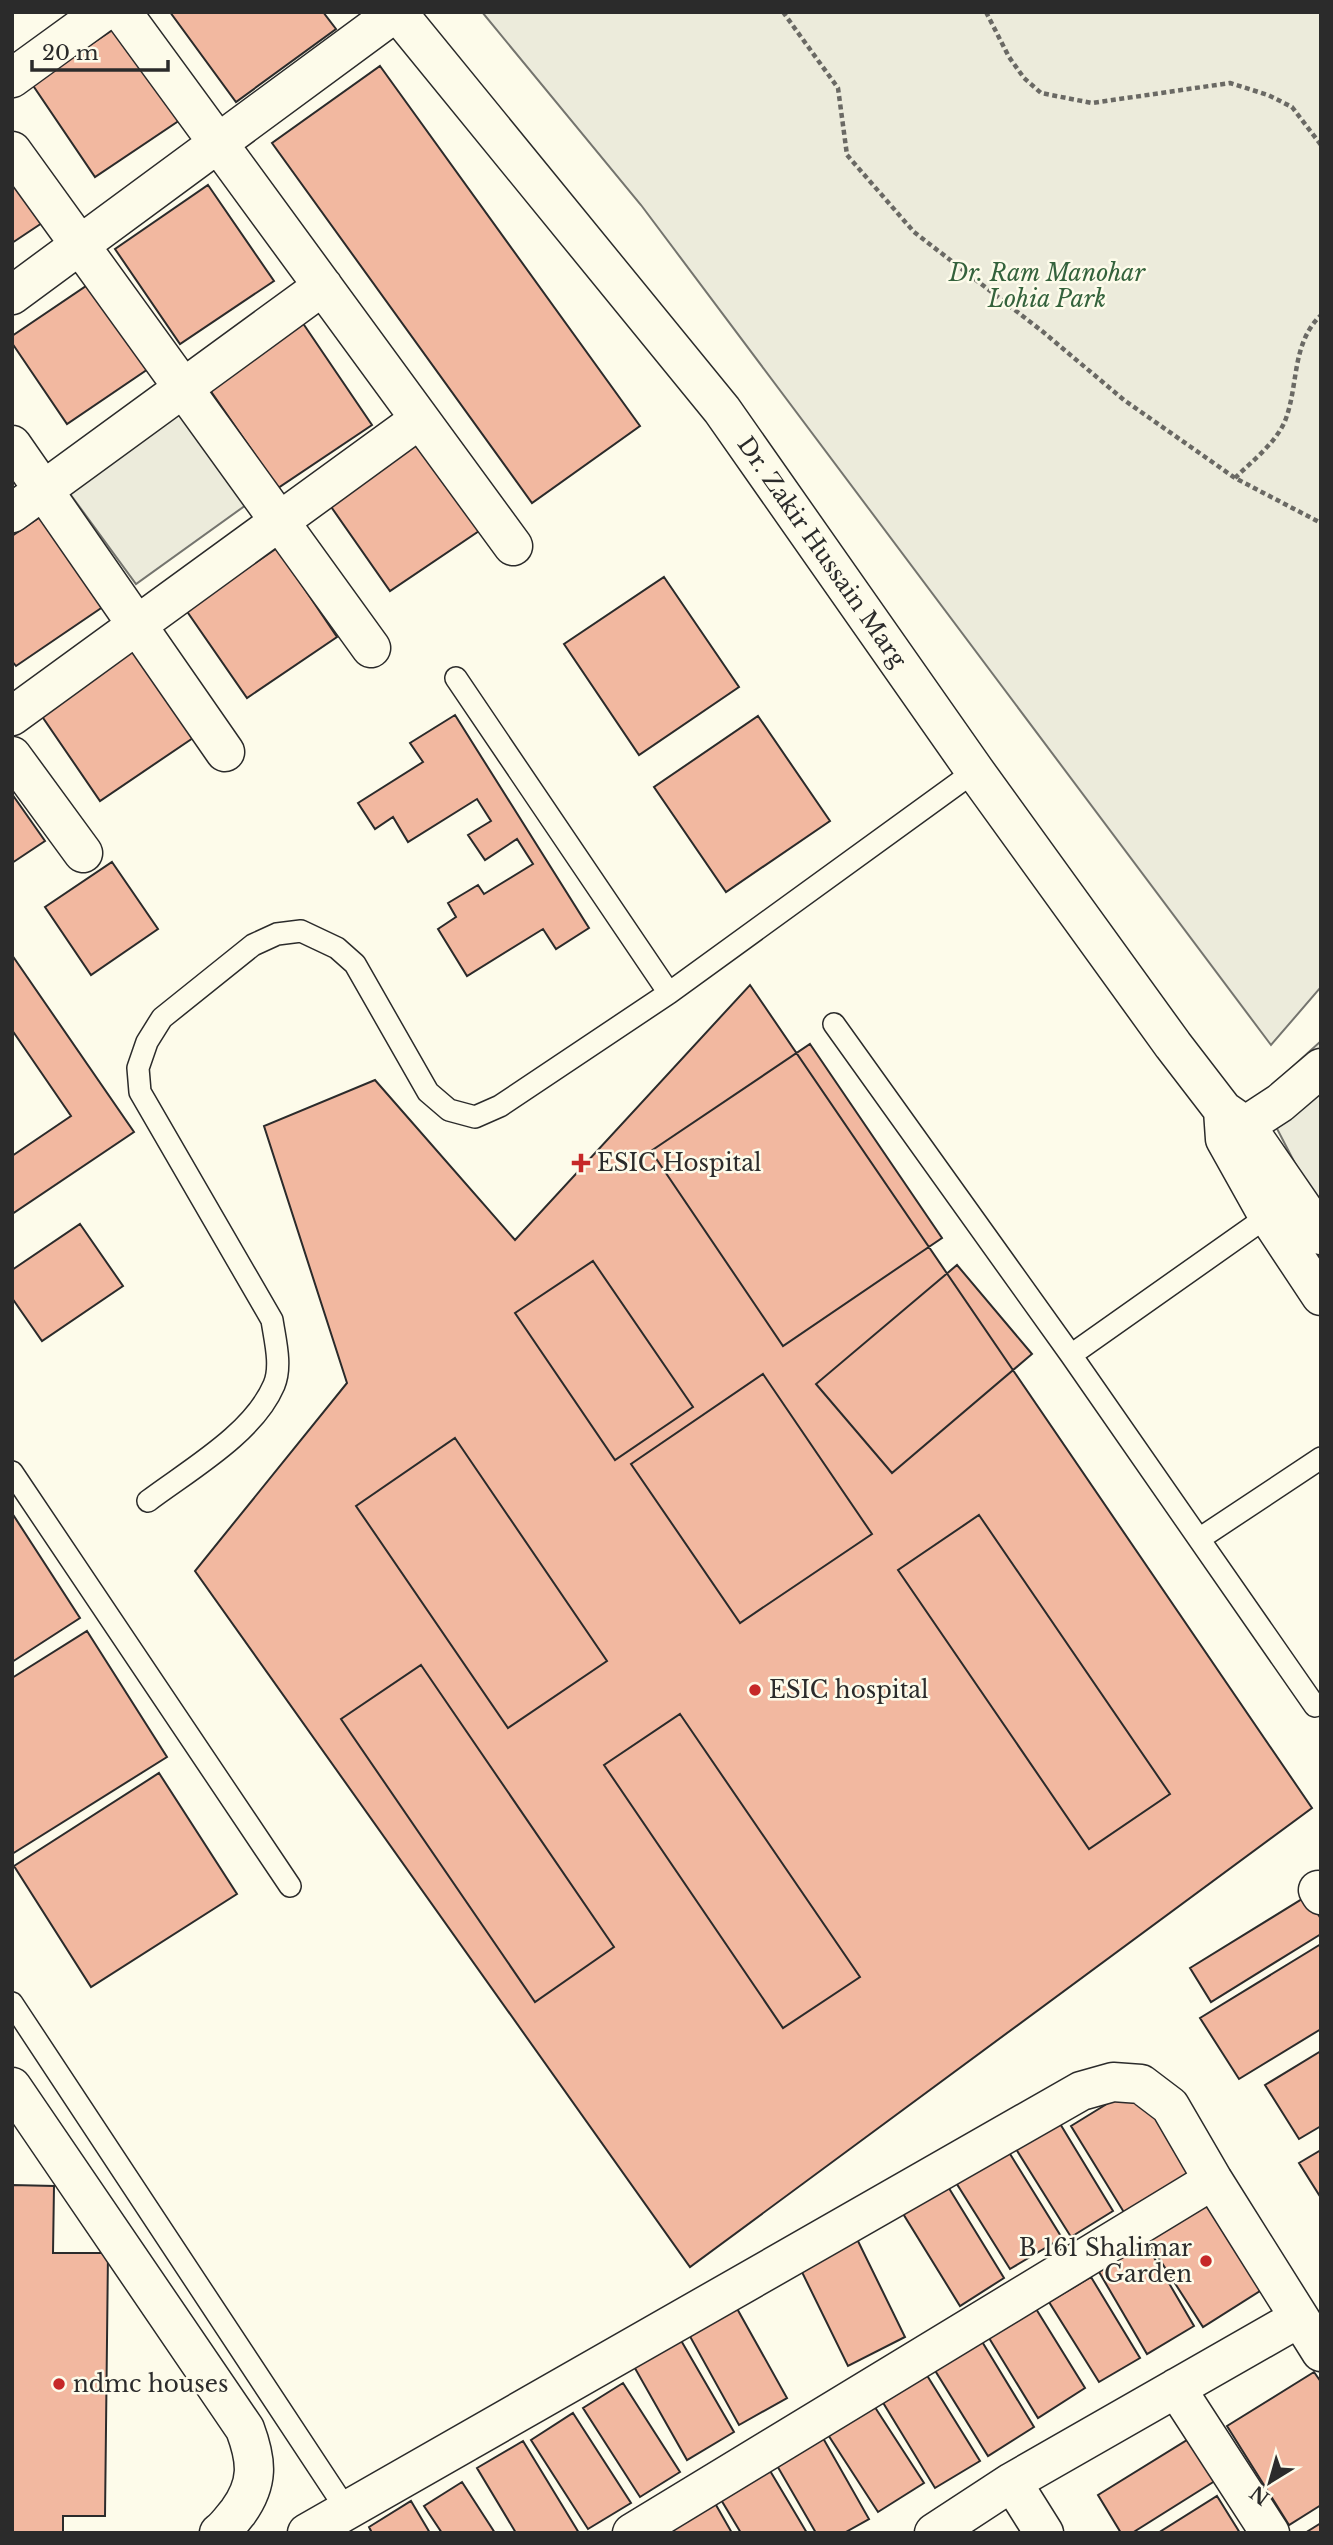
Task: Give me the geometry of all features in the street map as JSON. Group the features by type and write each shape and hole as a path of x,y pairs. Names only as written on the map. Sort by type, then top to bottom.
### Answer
{"street":[{"path":"12,78 103,12"},
{"path":"122,12 513,546"},
{"path":"12,295 396,12"},
{"name":"Dr. Zakir Hussain Marg","path":"396,12 722,410 975,771 1231,1125 1282,1207 1321,1296"},
{"path":"12,150 371,648"},
{"path":"12,513 323,286"},
{"path":"12,716 420,418"},
{"path":"12,445 225,752"},
{"path":"12,756 82,853"},
{"path":"1231,1125 1280,1103 1321,1068"},
{"name":"Dr. Zakir Hussain Marg","path":"1282,1207 1321,1236"},
{"path":"307,2533 1081,2091 1113,2082 1141,2084 1170,2106 1321,2352"},
{"path":"12,2087 245,2428 254,2453 254,2476 249,2496 219,2533"},
{"path":"632,2533 1213,2180"},
{"path":"934,2533 1012,2482 1299,2318"},
{"path":"1176,2389 1270,2533"},
{"path":"1012,2482 1044,2533"}],"lane":[{"path":"456,678 669,993"},
{"path":"148,1502 254,1418 275,1383 277,1350 272,1321 140,1091 138,1068 147,1042 162,1018 253,945 277,934 301,931 337,948 355,964 428,1092 450,1110 475,1117 500,1106 669,993 975,771"},
{"path":"834,1024 1071,1355 1315,1706"},
{"path":"1071,1355 1282,1207"},
{"path":"1199,1539 1321,1458"},
{"path":"12,1472 290,1886"},
{"path":"12,2003 346,2509"}],"path":[{"path":"783,12 838,88 847,155 914,232 1042,331 1124,400 1235,478 1321,523"},
{"path":"986,12 1009,58 1024,78 1041,93 1092,103 1230,83 1268,95 1292,107 1321,145"},
{"path":"1235,478 1274,440 1284,423 1292,399 1299,349 1305,335 1321,315"}],"green space":[{"name":"Dr. Ram Manohar Lohia Park","path":"482,12 1321,12 1321,987 1271,1045 641,205"},
{"path":"175,408 246,505 136,584 65,487"},
{"path":"1321,1041 1321,1206 1312,1196 1260,1096"}],"building":[{"path":"170,12 323,12 336,29 236,102"},
{"path":"120,25 183,118 95,177 32,84"},
{"path":"380,66 640,426 532,503 272,143"},
{"path":"12,161 51,217 12,243"},
{"path":"208,185 274,281 180,344 115,249"},
{"path":"95,280 154,365 67,424 12,343 12,336"},
{"path":"298,316 372,425 278,488 203,380"},
{"path":"421,438 482,529 390,591 327,501"},
{"path":"49,511 110,602 16,666 12,661 12,536"},
{"path":"277,548 337,637 247,698 186,610"},
{"path":"664,577 739,687 639,755 564,644"},
{"path":"132,649 193,738 100,801 39,712"},
{"path":"455,715 589,928 556,949 543,929 467,976 438,929 456,917 448,903 478,885 484,894 533,864 517,839 485,860 468,835 491,821 477,799 408,842 393,817 375,829 358,803 423,762 410,743"},
{"path":"758,716 830,821 726,892 654,787"},
{"path":"12,794 45,841 12,863"},
{"path":"112,862 158,929 91,975 45,907"},
{"path":"12,955 134,1132 12,1214 12,1156 71,1116 12,1030"},
{"name":"ESIC hospital","path":"750,985 1312,1808 690,2267 195,1571 347,1383 264,1126 375,1080 515,1240"},
{"path":"810,1044 942,1238 783,1346 651,1151"},
{"path":"80,1224 123,1286 42,1341 12,1298 12,1270"},
{"path":"593,1261 693,1407 615,1460 515,1313"},
{"path":"957,1265 1032,1354 892,1473 816,1384"},
{"path":"763,1374 872,1534 740,1623 631,1464"},
{"path":"455,1438 607,1661 508,1728 356,1506"},
{"path":"12,1513 80,1618 12,1662"},
{"path":"979,1515 1170,1794 1089,1849 898,1570"},
{"path":"87,1631 167,1757 12,1854 12,1678"},
{"path":"421,1665 614,1947 535,2002 341,1719"},
{"path":"680,1714 860,1977 783,2028 604,1765"},
{"path":"159,1773 237,1894 91,1987 14,1866"},
{"path":"1307,1896 1321,1919 1321,1934 1211,2002 1190,1968"},
{"path":"1321,1944 1321,2029 1239,2079 1200,2018"},
{"path":"1321,2051 1321,2126 1299,2139 1265,2085"},
{"path":"1136,2086 1191,2175 1125,2214 1071,2126"},
{"path":"1059,2122 1113,2211 1071,2237 1016,2149"},
{"path":"1007,2149 1062,2238 1010,2269 955,2181"},
{"path":"1321,2150 1321,2198 1299,2163"},
{"name":"ndmc houses","path":"12,2185 54,2186 53,2253 108,2253 105,2516 63,2516 63,2533 12,2533"},
{"path":"947,2185 1004,2278 960,2306 902,2212"},
{"name":"B 161 Shalimar Garden","path":"1210,2195 1268,2286 1203,2327 1144,2235"},
{"path":"856,2237 905,2337 848,2366 799,2266"},
{"path":"1142,2237 1194,2326 1147,2354 1095,2265"},
{"path":"1091,2277 1140,2358 1099,2382 1049,2302"},
{"path":"1033,2304 1085,2388 1038,2418 986,2333"},
{"path":"735,2305 787,2398 739,2425 687,2331"},
{"path":"978,2335 1034,2427 988,2456 931,2364"},
{"path":"679,2337 734,2432 687,2460 632,2363"},
{"path":"923,2369 980,2461 935,2488 879,2396"},
{"path":"1314,2372 1321,2382 1321,2505 1289,2525 1227,2426"},
{"path":"623,2383 680,2472 640,2497 583,2408"},
{"path":"869,2398 924,2483 878,2512 823,2427"},
{"path":"573,2413 631,2503 588,2529 531,2440"},
{"path":"819,2431 869,2519 844,2533 816,2533 772,2457"},
{"path":"1192,2437 1218,2479 1132,2533 1121,2533 1098,2495"},
{"path":"523,2441 579,2533 516,2533 477,2468"},
{"path":"763,2459 807,2533 741,2533 714,2488"},
{"path":"462,2482 495,2533 442,2533 424,2506"},
{"path":"708,2491 732,2533 667,2533"},
{"path":"1217,2496 1240,2533 1158,2533"},
{"path":"411,2501 430,2533 372,2533 369,2527"},
{"path":"1321,2523 1321,2533 1305,2533"}],"place":[{"name":"ESIC Hospital","path":"581,1163"},
{"name":"ESIC hospital","path":"755,1690"},
{"name":"B 161 Shalimar Garden","path":"1206,2261"},
{"name":"ndmc houses","path":"59,2384"}]}
